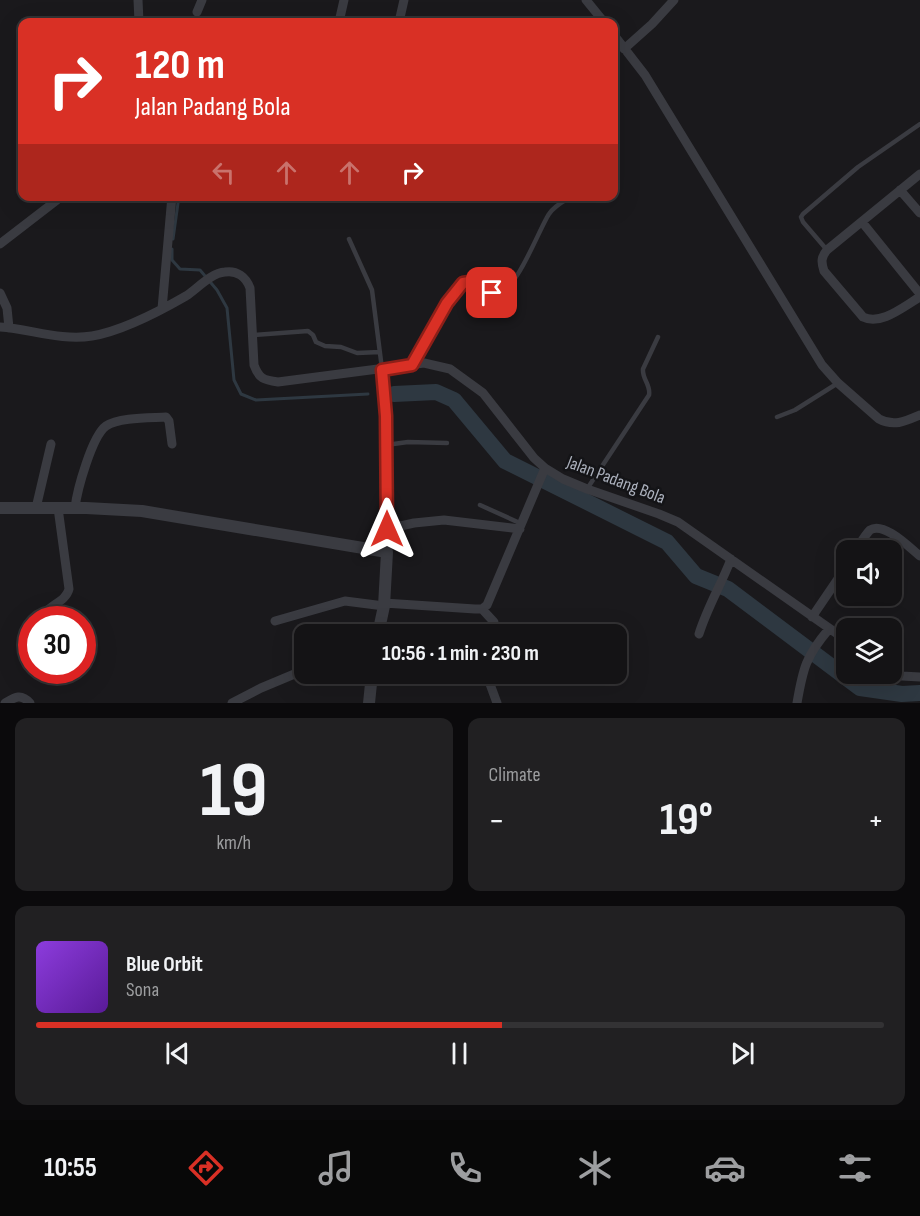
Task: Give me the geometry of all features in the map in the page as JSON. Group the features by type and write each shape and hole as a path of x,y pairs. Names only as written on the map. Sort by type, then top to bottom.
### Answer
{"street":[{"path":"138,0 139,18"},
{"path":"197,12 202,0"},
{"path":"340,18 344,0"},
{"path":"400,18 404,0"},
{"path":"585,0 601,18"},
{"path":"624,49 674,0"},
{"path":"618,41 658,97 822,365 838,383 879,419 887,423 902,423 920,415"},
{"path":"862,222 920,296 876,321 863,318 824,271 822,257 827,250 920,174"},
{"path":"900,190 920,213"},
{"path":"0,244 56,201"},
{"path":"162,309 172,201"},
{"path":"0,294 7,308 5,327 72,337 92,336 162,309 216,274 232,272 240,274 248,282 254,335"},
{"name":"Jalan Padang Bola","path":"254,335 254,365 257,374 264,380 278,382 412,365 434,364 450,369 468,380 488,398 534,458 541,477 563,479 678,522 836,634"},
{"path":"380,624 384,604 387,552 386,445 382,370"},
{"path":"75,508 77,488 98,437 105,426 121,421 166,417 169,421 172,444"},
{"path":"36,508 51,444"},
{"path":"482,609 490,600 541,477"},
{"path":"0,508 142,511 387,552"},
{"path":"52,606 68,594 69,589 58,508"},
{"path":"387,529 444,520 521,527"},
{"path":"863,540 869,531 881,528 900,540"},
{"path":"902,541 920,556"},
{"path":"699,634 708,606 716,595 731,559"},
{"path":"812,617 836,582"},
{"path":"275,621 345,600 482,609 494,624"},
{"path":"797,703 809,654 829,629"},
{"path":"232,703 294,674"},
{"path":"902,676 920,677"},
{"path":"369,703 371,684"},
{"path":"490,684 497,703"},
{"path":"5,703 16,696 30,703"}],"lane":[{"path":"827,250 802,222 803,214 858,167 920,124"},
{"path":"412,365 447,303 460,285 466,281 492,293 505,290 514,280 552,211 565,201"},
{"path":"349,239 372,290 382,370"},
{"path":"254,335 308,331 316,342 325,346 341,347 357,353 380,352"},
{"path":"586,489 649,395 650,389 643,369 658,337"},
{"path":"777,417 795,410 838,383"},
{"path":"386,445 408,442 447,443"},
{"path":"480,505 521,527"}],"waterway":[{"path":"173,239 178,201"},
{"path":"172,249 172,260 180,269 200,270 217,290 227,308 234,380 241,394 256,400 368,394"},
{"path":"394,394 436,392 454,400 505,461 667,542 696,576 728,589 860,688 902,694 920,693"}],"route":[{"path":"387,529 386,416 382,370 412,365 447,303 460,285 466,281 492,293"}]}
